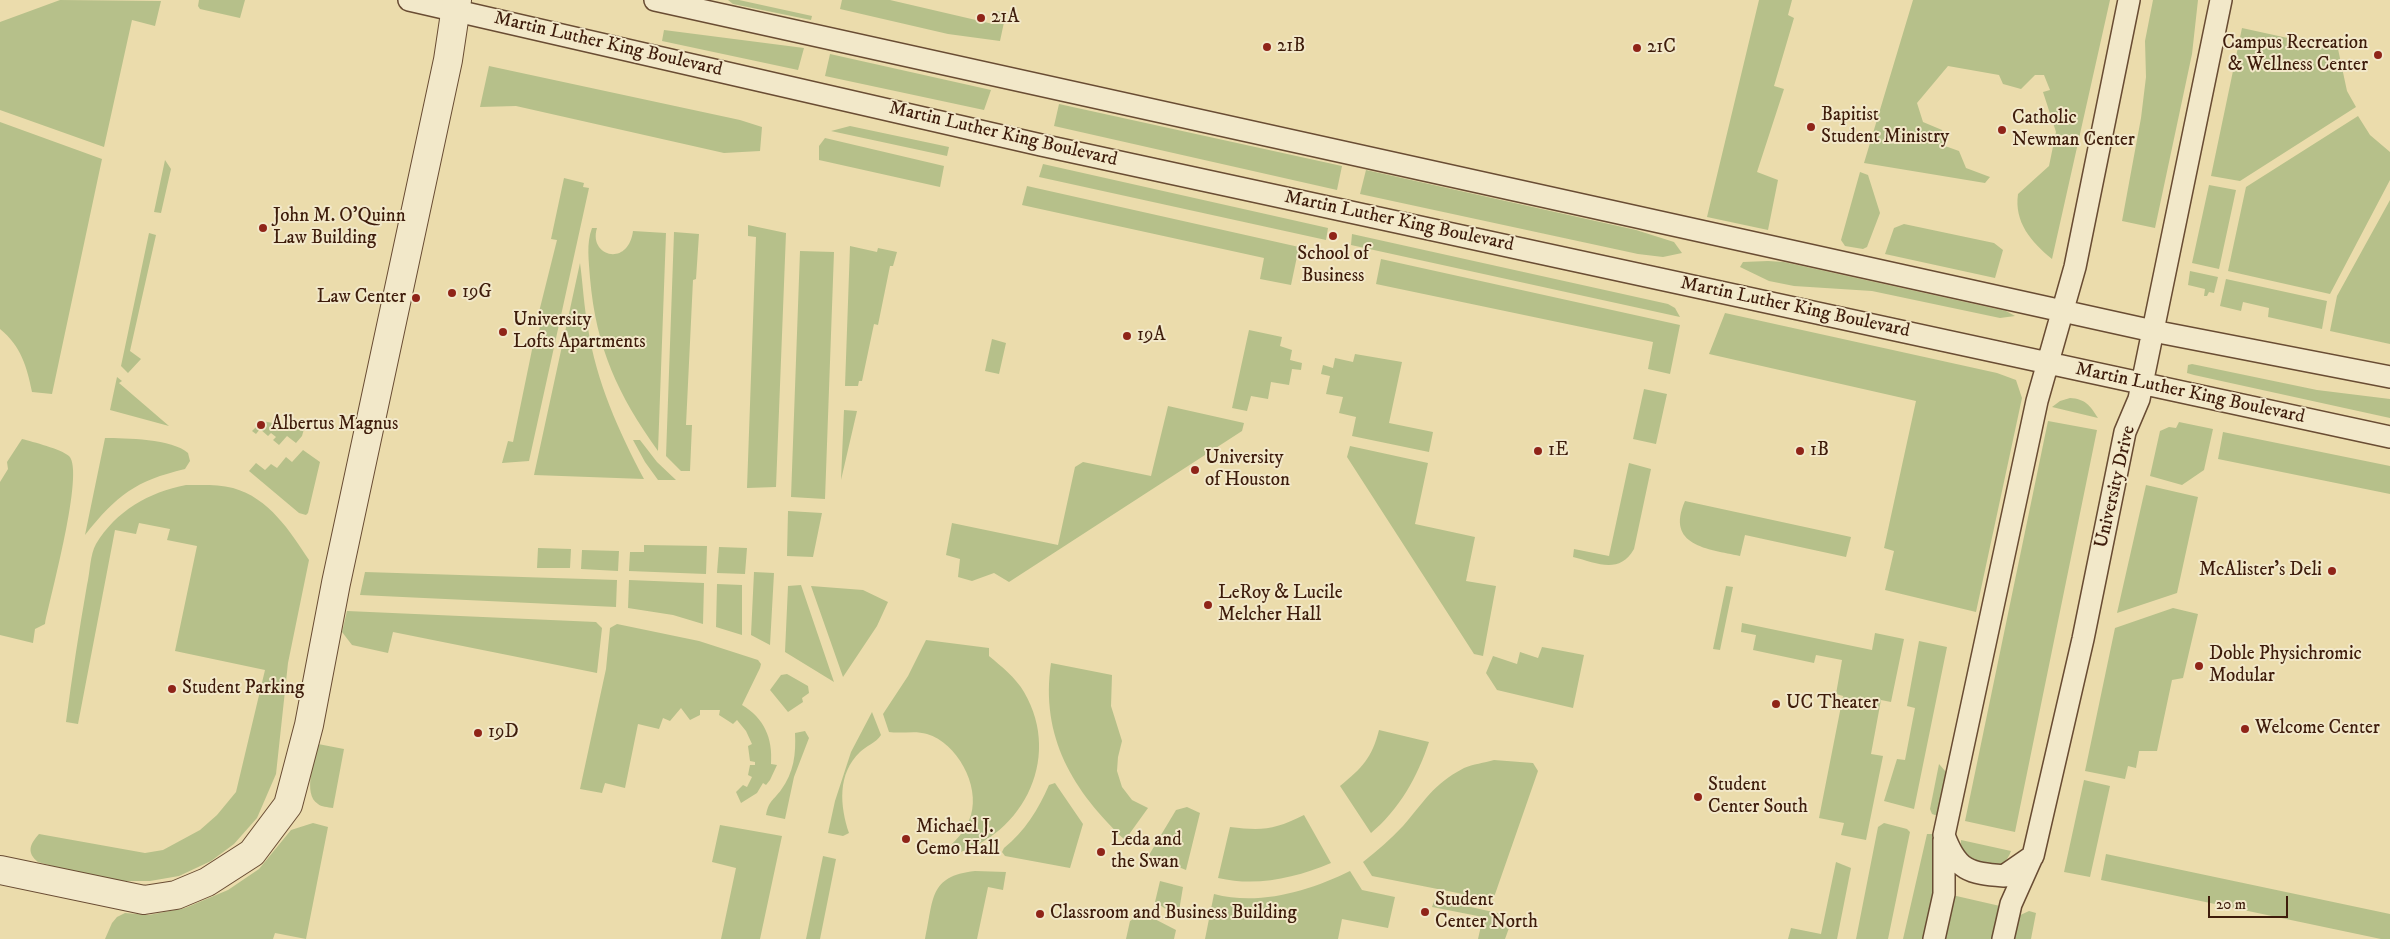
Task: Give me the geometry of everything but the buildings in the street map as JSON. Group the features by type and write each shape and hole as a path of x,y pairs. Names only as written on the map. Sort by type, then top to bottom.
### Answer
{"street":[{"name":"Martin Luther King Boulevard","path":"409,0 456,5 1041,145 2390,437"},
{"path":"655,0 2154,331 2390,376"},
{"path":"1934,939 1944,894 1944,835 2046,363 2075,267 2129,0"},
{"name":"University Drive","path":"2003,939 2012,904 2033,856 2083,639 2125,432 2139,399 2222,0"},
{"path":"0,870 144,900 176,895 207,882 252,853 288,805 311,716 338,574 446,70 456,5"},
{"path":"1944,835 1951,856 1974,874 2004,876 2033,856"}],"green space":[{"path":"60,0 161,1 155,26 132,20 104,147 0,110 0,22"},
{"path":"199,0 245,0 240,18 200,9 198,6"},
{"path":"728,0 739,0 812,16 811,20 733,4"},
{"path":"842,0 890,0 993,24 996,11 1006,13 1000,41 948,34 840,9"},
{"path":"1759,0 1792,0 1788,15 1794,18 1774,86 1784,89 1757,172 1778,180 1768,230 1707,217"},
{"path":"1913,0 2110,0 2052,259 2037,246 2026,231 2021,222 2017,204 2018,194 2049,166 2056,132 2043,92 2050,90 2044,75 2035,75 2021,89 2003,84 1999,75 1948,66 1917,103 1923,122 1942,130 1945,146 1959,151 1966,168 1990,177 1985,183 1864,163"},
{"path":"2153,0 2198,0 2192,54 2155,228 2122,221 2141,118 2146,77 2145,41"},
{"path":"2242,28 2338,49 2347,91 2356,107 2240,181 2211,176"},
{"path":"664,30 804,48 798,70 662,41"},
{"path":"830,54 991,90 984,110 825,76"},
{"path":"489,66 740,120 762,127 760,151 724,153 516,106 480,107"},
{"path":"1059,104 1342,166 1337,190 1054,126"},
{"path":"2358,116 2370,135 2390,152 2390,180 2330,294 2228,271 2246,187"},
{"path":"0,122 102,159 52,394 32,392 28,374 18,350 0,329"},
{"path":"850,126 949,147 947,156 831,131"},
{"path":"825,138 944,166 940,187 819,160 819,146"},
{"path":"165,160 171,169 161,213 154,212"},
{"path":"1043,164 1328,228 1326,240 1039,177"},
{"path":"1366,170 1636,230 1674,242 1682,253 1663,257 1638,254 1360,194"},
{"path":"1860,172 1868,175 1880,213 1867,247 1863,249 1845,246 1841,240"},
{"path":"564,178 584,183 583,187 589,188 529,461 502,463 508,441 513,442 534,340 537,340 543,312 539,312 557,240 551,239"},
{"path":"2209,185 2236,190 2219,269 2192,263"},
{"path":"1027,186 1299,247 1291,285 1260,279 1264,258 1022,205"},
{"path":"2390,200 2390,344 2330,331 2337,296"},
{"path":"1904,224 1994,243 2003,250 1995,278 1885,254 1894,228"},
{"path":"748,225 786,233 776,487 747,488 756,237 748,236"},
{"path":"592,228 597,228 596,238 598,245 603,251 610,254 617,254 624,250 630,243 633,231 666,233 658,451 620,390 604,349 593,303 590,278 588,246"},
{"path":"674,232 699,234 696,279 693,280 686,425 692,425 690,471 681,471 666,456"},
{"path":"149,233 156,235 130,351 141,359 128,373 121,366"},
{"path":"1352,234 1668,304 1675,308 1680,317 1351,245"},
{"path":"850,246 877,252 878,248 897,252 893,266 890,266 878,325 874,324 862,381 859,381 858,386 845,386"},
{"path":"800,251 834,252 825,499 791,497"},
{"path":"1381,259 1680,325 1670,374 1648,369 1653,342 1376,284"},
{"path":"1743,262 1784,262 2006,311 2015,316 2000,318 1872,291 1794,286 1769,281 1740,267"},
{"path":"580,263 587,320 597,367 617,425 644,479 534,475"},
{"path":"2190,271 2218,277 2214,293 2209,292 2207,296 2204,296 2205,289 2188,285"},
{"path":"2226,279 2327,301 2322,329 2268,317 2269,308 2243,302 2241,311 2220,306"},
{"path":"1725,313 1997,373 2016,380 2022,398 1976,612 1885,590 1894,551 1884,548 1916,401 1709,354"},
{"path":"1249,330 1282,337 1280,346 1292,350 1290,360 1302,363 1301,370 1292,369 1289,385 1271,382 1268,399 1251,396 1247,411 1232,408"},
{"path":"992,339 1006,343 999,374 985,371"},
{"path":"1355,354 1402,362 1389,423 1433,432 1429,452 1352,436 1356,417 1339,413 1343,397 1326,394 1330,376 1321,374 1323,365 1333,368 1335,358 1353,362"},
{"path":"2192,364 2317,390 2390,399 2390,418 2187,373 2188,365"},
{"path":"117,377 122,381 119,383 169,426 110,410"},
{"path":"1644,389 1667,394 1656,444 1633,439"},
{"path":"2070,398 2087,404 2098,418 2052,407 2060,401"},
{"path":"1168,406 1244,423 1242,431 1009,582 994,573 972,581 958,577 960,559 946,555 952,523 1058,545 1075,467 1083,462 1151,476"},
{"path":"844,410 857,411 841,480"},
{"path":"262,421 304,429 302,436 296,443 287,436 279,445 273,440 276,437 271,433 268,436 260,429 256,434 252,431"},
{"path":"2048,421 2097,430 2015,832 1965,821"},
{"path":"2179,422 2213,429 2204,470 2182,485 2150,476 2160,431 2169,427 2176,428"},
{"path":"2223,432 2390,466 2390,494 2218,459"},
{"path":"105,438 148,440 172,445 188,453 190,461 185,469 153,479 128,492 96,521 85,535"},
{"path":"22,439 65,453 69,456 73,466 70,509 59,563 45,624 35,629 33,643 0,635 0,482 8,469 7,462"},
{"path":"633,440 640,440 657,462 676,480 658,480"},
{"path":"1350,446 1428,463 1415,524 1475,537 1466,581 1496,586 1483,656 1474,654 1347,457"},
{"path":"303,450 320,462 306,515 299,513 249,471 256,463 265,470 271,464 277,468 286,457 292,462"},
{"path":"1629,463 1651,469 1634,549 1622,562 1614,565 1599,564 1573,557 1574,549 1609,556"},
{"path":"186,485 210,485 233,488 257,499 286,527 309,560 288,663 276,774 257,818 234,844 211,861 179,876 150,881 107,881 38,862 32,855 31,845 39,834 145,853 163,850 200,830 217,815 236,792 265,670 175,651 197,546 167,540 170,529 139,523 136,534 115,530 78,724 66,722 91,558 96,544 113,522 135,505 159,493"},
{"path":"2146,485 2198,497 2177,593 2117,613"},
{"path":"1685,501 1851,537 1846,557 1745,535 1740,556 1703,547 1693,543 1685,536 1681,528 1680,516"},
{"path":"788,511 822,513 813,557 787,556"},
{"path":"644,545 707,546 706,574 629,571 630,552 644,552"},
{"path":"719,547 747,548 745,574 717,573"},
{"path":"538,548 571,549 570,568 537,568"},
{"path":"582,550 619,551 618,571 581,569"},
{"path":"365,572 617,580 616,607 360,595"},
{"path":"754,572 774,573 770,645 751,635"},
{"path":"629,580 704,583 703,624 673,615 628,608"},
{"path":"717,584 742,585 742,635 716,627"},
{"path":"801,585 834,682 785,652 788,586"},
{"path":"811,586 863,590 888,602 877,626 843,677"},
{"path":"1726,586 1733,587 1720,650 1713,649"},
{"path":"2173,608 2198,614 2183,678 2172,680 2157,751 2139,751 2136,768 2128,766 2125,779 2085,771 2115,628"},
{"path":"347,611 596,622 602,628 597,673 393,632 388,653 352,645 342,632"},
{"path":"1742,623 1872,650 1875,633 1904,639 1891,702 1881,700 1871,754 1883,756 1866,840 1841,835 1844,823 1819,818 1843,696 1836,694 1842,660 1816,655 1814,663 1753,650 1756,635 1741,632"},
{"path":"617,624 699,641 758,660 761,664 760,668 742,705 756,716 766,730 769,737 771,764 777,765 770,780 766,785 763,783 757,793 741,803 736,792 743,785 747,787 752,777 748,775 750,765 755,765 755,762 750,761 748,746 752,744 746,731 737,720 733,724 719,715 720,710 700,710 700,715 690,720 681,708 670,721 663,718 659,729 638,724 625,788 605,783 602,793 580,789 606,669 610,628"},
{"path":"926,640 989,648 989,656 1013,677 1024,692 1035,718 1039,744 1036,770 1028,794 1014,815 995,834 972,847 946,856 943,852 960,836 971,815 972,791 964,767 948,746 938,739 922,733 889,732 883,714 908,676"},
{"path":"1919,641 1947,647 1914,809 1884,801 1897,759 1905,760 1915,708 1907,706"},
{"path":"1542,647 1584,655 1573,708 1497,690 1486,673 1493,656 1517,664 1520,652 1538,658"},
{"path":"1051,663 1112,675 1111,706 1122,741 1117,771 1122,787 1132,800 1148,808 1125,840 1090,802 1064,761 1056,739 1051,715 1049,690"},
{"path":"787,674 808,686 809,693 802,698 803,702 788,712 770,690 781,675"},
{"path":"872,712 881,735 860,752 847,770 844,780 842,801 849,833 843,836 828,833 835,801 851,752"},
{"path":"1379,730 1429,742 1413,780 1399,803 1371,833 1340,786 1365,762 1373,748"},
{"path":"805,731 809,738 794,777 785,819 766,815 770,803 781,790 789,776 794,756 795,733"},
{"path":"318,744 344,749 333,808 319,805 313,799 311,793 312,767"},
{"path":"1494,760 1533,763 1538,771 1493,900 1372,876 1363,862 1398,831 1436,787 1464,768"},
{"path":"1939,764 1946,772 1946,776 1938,816 1932,814 1930,809"},
{"path":"2084,780 2110,786 2090,877 2064,872"},
{"path":"1055,783 1083,824 1070,868 1005,856 1002,852 1004,848 1030,819 1049,785"},
{"path":"1187,807 1200,813 1186,870 1149,855 1176,810"},
{"path":"1304,815 1331,863 1290,877 1261,881 1247,882 1218,878 1230,827 1268,828 1284,824"},
{"path":"313,823 328,827 306,939 275,933 273,939 105,939 112,923 117,917 125,913 149,915 185,908 228,890 259,869 291,830"},
{"path":"1884,823 1907,829 1910,832 1888,939 1856,939 1878,827"},
{"path":"720,825 782,836 760,939 721,939 736,868 712,862"},
{"path":"1927,834 1935,834 1938,875 1926,939 1903,939"},
{"path":"1961,840 2011,851 2009,857 2002,864 1978,869 1961,851"},
{"path":"2106,854 2390,914 2390,939 2381,939 2101,880"},
{"path":"823,856 836,859 820,939 806,939"},
{"path":"1836,862 1851,868 1837,939 1788,939 1791,928 1821,934"},
{"path":"975,871 1006,872 1003,890 988,887 977,939 925,939 932,902 941,884 949,878"},
{"path":"1350,871 1362,890 1395,897 1388,928 1342,919 1338,939 1205,939 1214,894 1249,898 1284,894 1318,885"},
{"path":"1160,881 1183,887 1178,917 1155,902"},
{"path":"1952,895 2000,906 1993,939 1941,939"},
{"path":"1435,899 1502,914 1500,924 1509,928 1505,939 1478,939 1483,917 1432,907"},
{"path":"2029,911 2036,913 2031,939 2009,939 2016,917"},
{"path":"1143,913 1176,930 1174,939 1126,939 1130,921"}],"place":[{"name":"21A","path":"981,18"},
{"name":"21B","path":"1267,47"},
{"name":"21C","path":"1637,48"},
{"name":"Campus Recreation & Wellness Center","path":"2378,55"},
{"name":"Bapitist Student Ministry","path":"1811,127"},
{"name":"Catholic Newman Center","path":"2002,130"},
{"name":"John M. O’Quinn Law Building","path":"263,228"},
{"name":"School of Business","path":"1333,236"},
{"name":"19G","path":"452,293"},
{"name":"Law Center","path":"416,298"},
{"name":"University Lofts Apartments","path":"503,332"},
{"name":"19A","path":"1127,336"},
{"name":"Albertus Magnus","path":"261,425"},
{"name":"1E","path":"1538,451"},
{"name":"1B","path":"1800,451"},
{"name":"University of Houston","path":"1195,470"},
{"name":"McAlister's Deli","path":"2332,571"},
{"name":"LeRoy & Lucile Melcher Hall","path":"1208,605"},
{"name":"Doble Physichromic Modular","path":"2199,666"},
{"name":"Student Parking","path":"172,689"},
{"name":"UC Theater","path":"1776,704"},
{"name":"Welcome Center","path":"2245,729"},
{"name":"19D","path":"478,733"},
{"name":"Student Center South","path":"1698,797"},
{"name":"Michael J. Cemo Hall","path":"906,839"},
{"name":"Leda and the Swan","path":"1101,852"},
{"name":"Student Center North","path":"1425,912"},
{"name":"Classroom and Business Building","path":"1040,914"}]}
